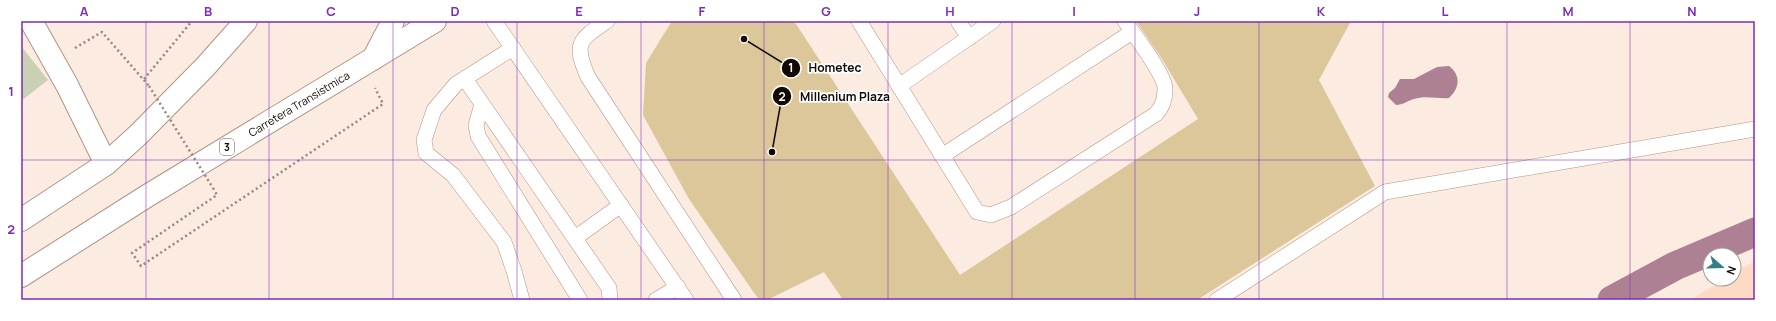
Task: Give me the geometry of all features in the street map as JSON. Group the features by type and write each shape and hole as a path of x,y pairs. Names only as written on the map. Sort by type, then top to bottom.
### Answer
{"main road":[{"path":"31,21 67,85 106,164"},
{"path":"21,220 106,164 138,135 205,67 246,21"},
{"path":"372,60 393,21"},
{"name":"Carretera Transístmica","path":"21,276 146,196 435,21"}],"lane":[{"path":"494,21 686,300"},
{"path":"608,21 585,36 580,47 580,58 588,77 734,300"},
{"path":"859,21 942,156 977,212 991,215 1011,207 1156,114 1163,106 1165,87 1158,72 1128,26 942,156"},
{"path":"958,21 969,38"},
{"path":"899,86 993,21"},
{"path":"513,48 456,84 434,110 424,140 426,153 453,176 504,242 522,300"},
{"path":"465,78 609,288 610,300"},
{"path":"482,104 476,126 478,136 580,300"},
{"path":"1217,300 1385,192 1755,129"},
{"path":"575,238 621,205"},
{"path":"656,300 678,287"}],"path":[{"path":"144,79 192,21"},
{"path":"77,46 102,32 149,86 217,195 132,253 141,266 383,104"}],"shaded area":[{"path":"1449,66 1456,73 1458,82 1453,94 1449,98 1418,98 1396,105 1388,97 1389,93 1395,88 1400,79 1414,79 1437,67"},
{"path":"1755,261 1755,300 1690,300 1712,287 1742,287 1742,268"}],"green space":[{"path":"21,46 48,80 21,101"}],"building":[{"path":"672,21 792,21 796,24 960,275 1198,119 1162,59 1136,21 1351,21 1319,80 1375,186 1197,300 843,300 824,272 767,300 759,300 689,199 643,115 646,63"}],"waterway":[{"path":"1612,300 1675,266 1755,232"}],"place":[{"name":"Hometec","path":"744,39"},
{"name":"Millenium Plaza","path":"772,152"}]}
